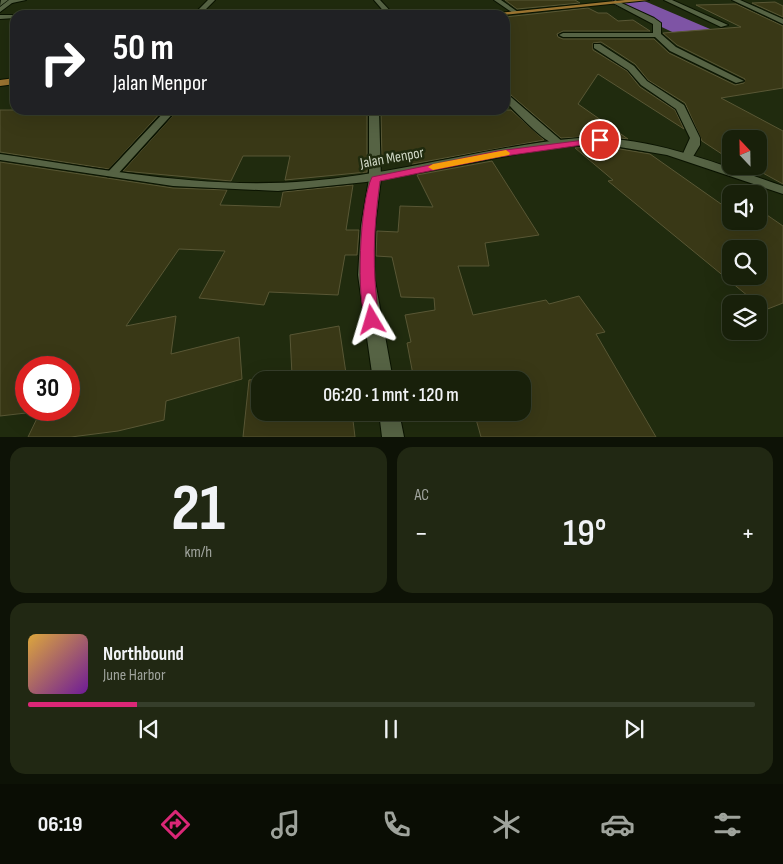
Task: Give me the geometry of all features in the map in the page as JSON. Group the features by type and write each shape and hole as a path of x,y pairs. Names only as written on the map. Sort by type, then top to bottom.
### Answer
{"main road":[{"path":"510,12 646,0"}],"street":[{"path":"0,10 10,0 23,0"},
{"path":"201,10 212,0"},
{"path":"377,0 386,10"},
{"path":"497,0 515,12"},
{"path":"667,0 724,24"},
{"path":"734,0 783,22"},
{"path":"619,2 657,23 657,35"},
{"path":"563,34 657,35 673,49 739,82"},
{"path":"597,46 631,68 644,83 680,108 695,138 694,145 687,158"},
{"path":"510,100 526,117 559,144"},
{"path":"374,115 375,179 368,226 366,275 381,371"},
{"name":"Jalan Menpor","path":"0,157 169,183 239,187 297,186 375,179 481,157 559,144 600,140 619,142 687,158 783,190"},
{"path":"390,421 393,436"}],"lane":[{"path":"0,4 10,0"},
{"path":"112,174 166,115"}],"building":[{"path":"505,0 575,0 580,3 517,9"},
{"path":"775,2 783,6 783,17 752,3"},
{"path":"736,4 783,26 783,88 721,98 783,131 783,184 766,175 768,130 722,130 722,154 702,141 685,103 648,80 635,64 601,42 593,43 593,50 627,71 640,87 675,110 684,129 598,74 578,104 628,139 605,136 561,138 510,94 510,16 588,8 598,13 607,13 618,21 633,20 650,31 563,31 557,34 558,37 563,39 654,39 669,53 735,85 744,83 745,79 677,45 663,33 741,27 696,5"},
{"path":"0,110 10,110 10,115 158,115 109,169 0,152"},
{"path":"511,110 544,140 412,164 409,160 382,162 381,115 510,115"},
{"path":"173,115 367,115 367,172 285,180 290,156 243,156 231,181 123,171"},
{"path":"602,146 650,154 722,205 722,230 767,230 767,215 783,226 783,303 767,309 767,295 747,295 735,285 767,285 767,240 722,240 722,275 608,181 613,180 575,148"},
{"path":"492,161 539,235 485,243 489,266 458,266 473,315 546,300 549,304 579,296 605,332 596,334 656,437 481,437 477,421 531,421 531,371 412,371 407,343 411,342 405,315 435,310 434,298 401,297 392,257 376,256 377,231 398,232 400,206 433,207 417,175"},
{"path":"0,162 173,188 227,190 220,205 280,207 283,192 353,185 346,230 359,230 357,255 345,255 338,295 269,292 264,305 199,298 225,251 179,249 126,326 176,316 171,354 239,337 242,379 166,401 164,420 118,431 71,437 28,437 36,421 80,421 80,356 15,356 15,414 0,416"},
{"path":"339,326 346,371 292,371 290,335"},
{"path":"249,380 251,380 251,421 353,421 355,437 243,437"}],"waterway":[{"path":"623,0 783,72"}],"slow traffic":[{"path":"433,167 506,153"}],"route":[{"path":"372,320 366,275 368,226 375,179 498,154 600,140"}]}
